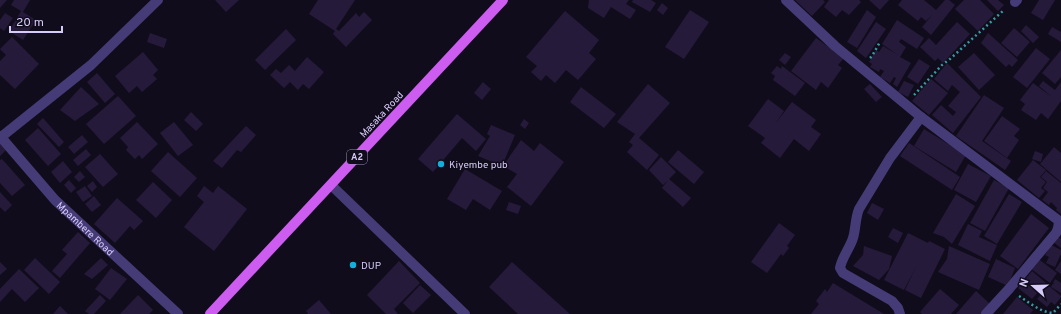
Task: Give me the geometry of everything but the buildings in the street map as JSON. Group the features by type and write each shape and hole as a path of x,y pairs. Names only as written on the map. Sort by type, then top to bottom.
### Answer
{"main road":[{"name":"Masaka Road","path":"210,314 503,0"}],"street":[{"path":"0,136 91,65 158,0"},
{"path":"786,0 835,46 921,117 1058,220 1060,224 1056,233 986,314"},
{"path":"900,314 898,308 892,301 843,273 840,268 852,240 855,229 855,217 858,209 890,158 921,117"},
{"name":"Mpambere Road","path":"0,136 54,200 178,314"},
{"path":"331,185 465,314"}],"path":[{"path":"905,104 942,65 1016,1"},
{"path":"1009,289 1039,310 1046,313 1053,313 1061,304"}],"place":[{"name":"Kiyembe pub","path":"441,164"},
{"name":"DUP","path":"353,265"}]}
